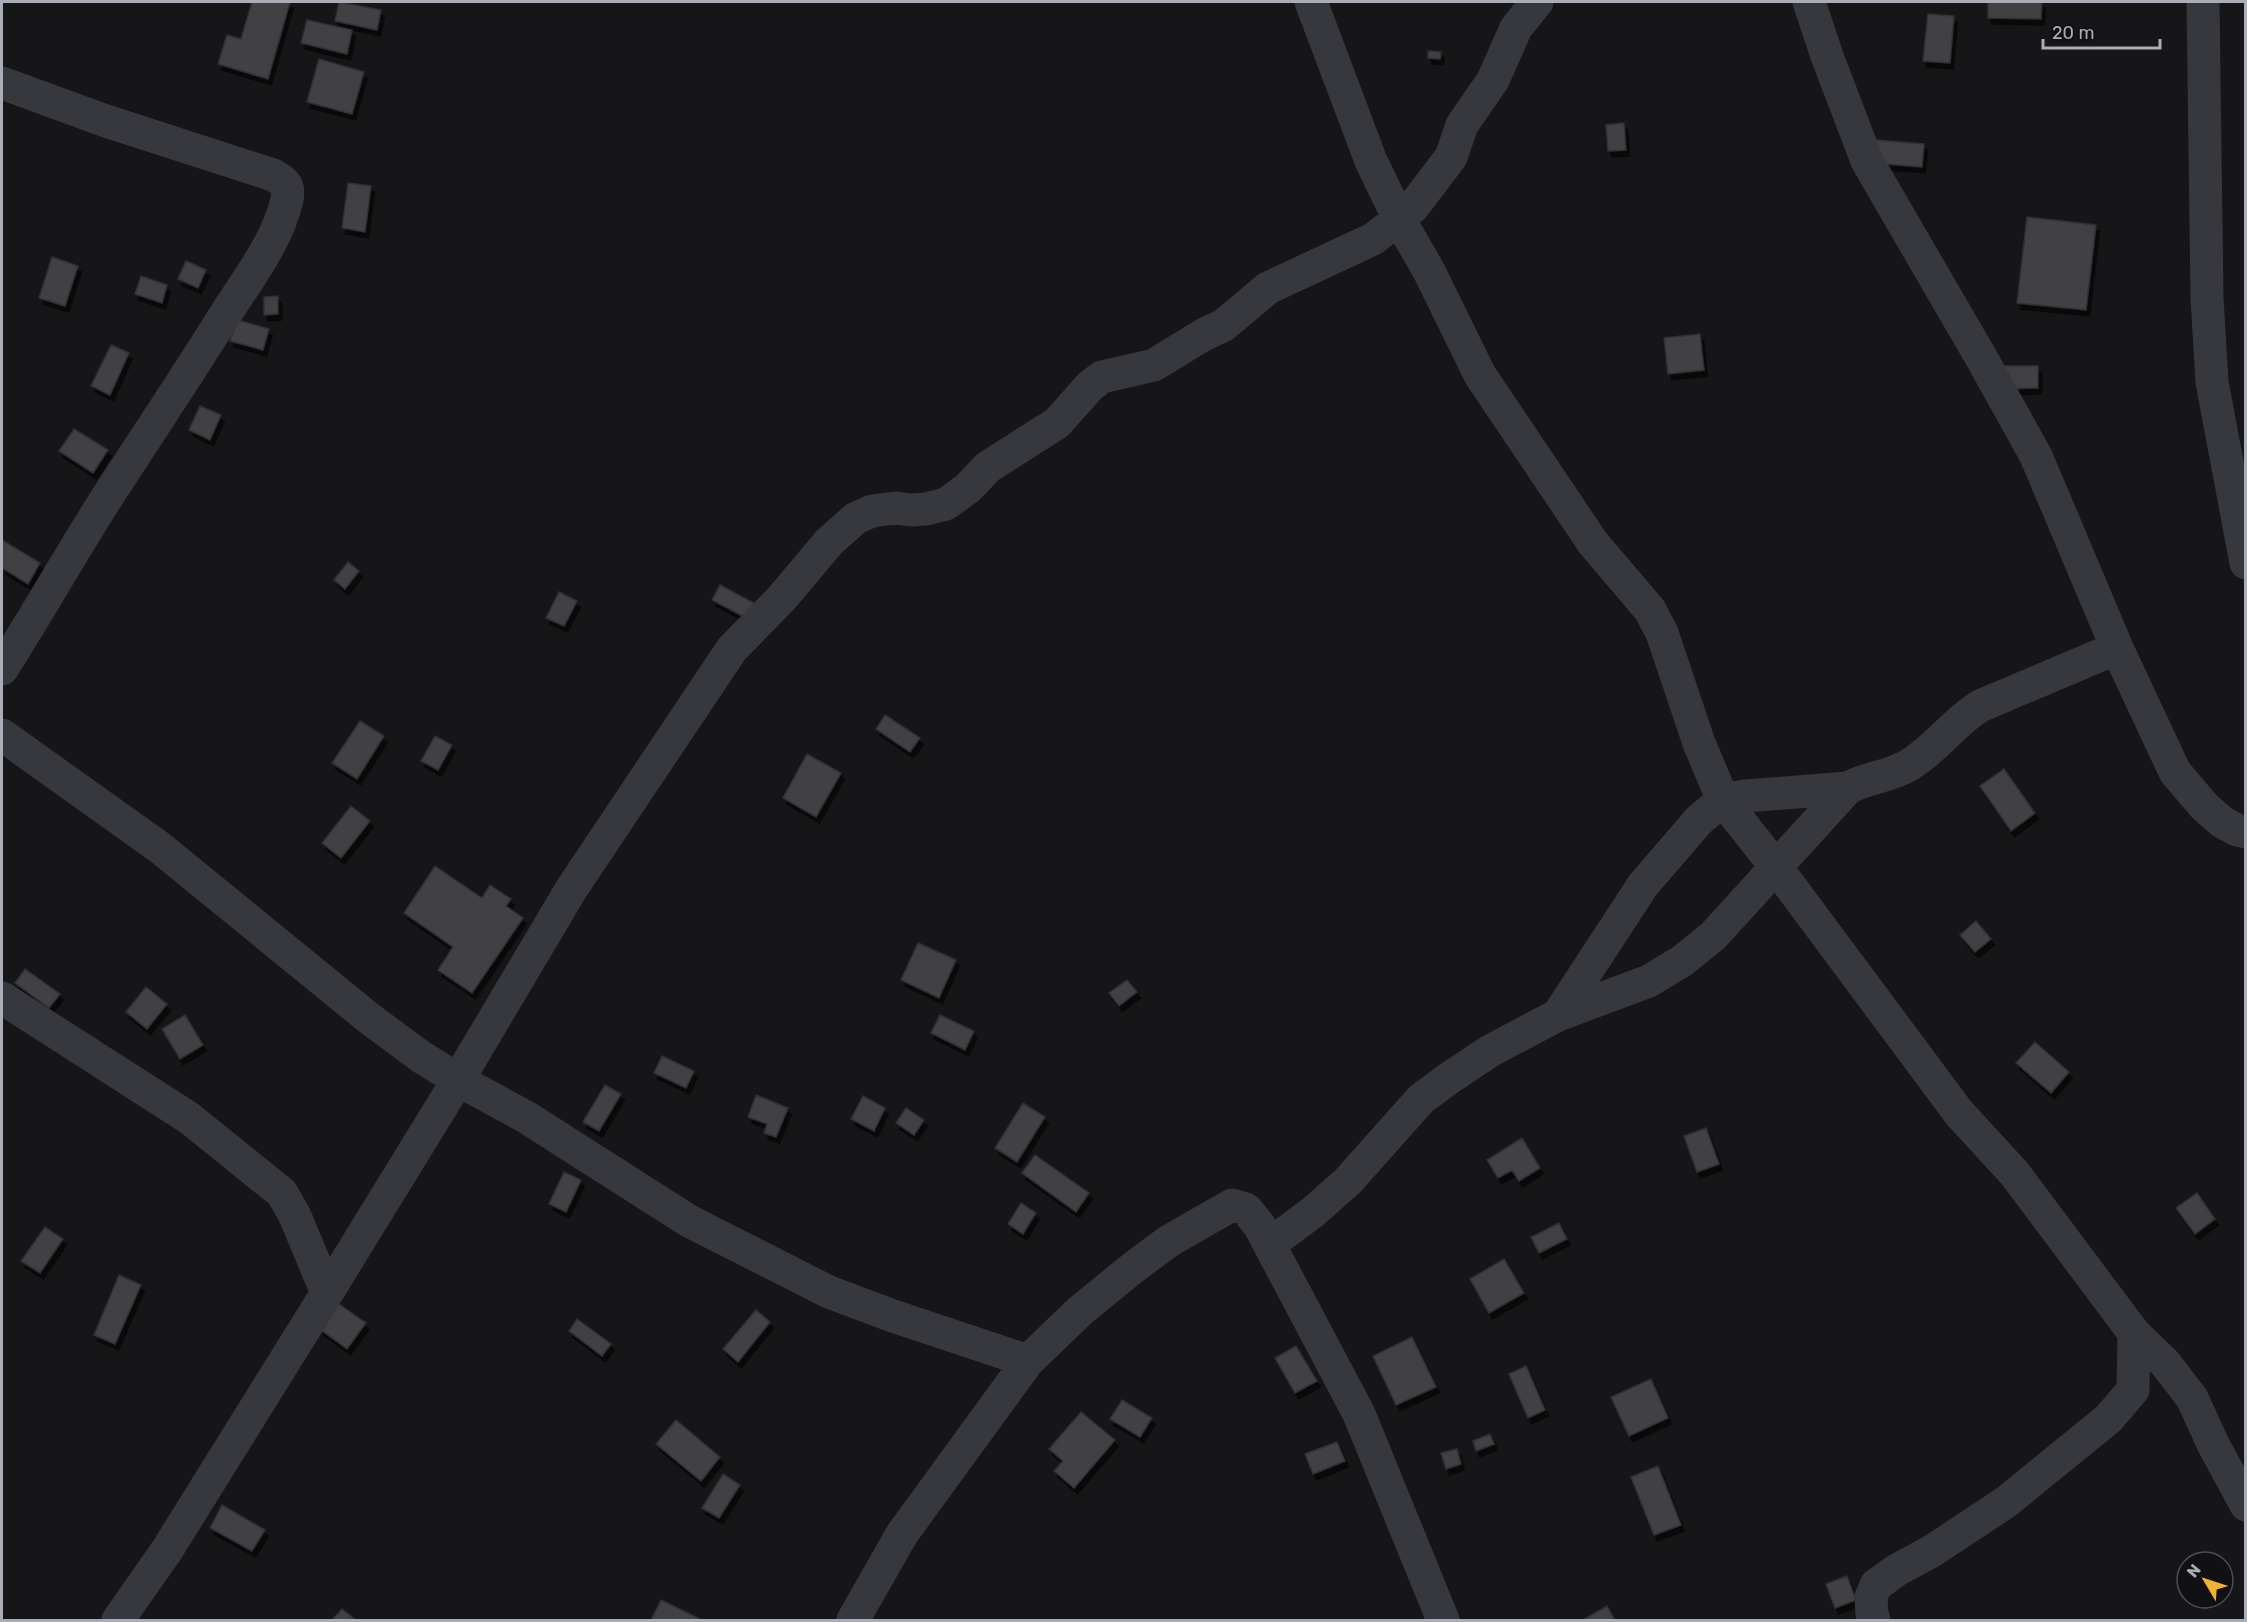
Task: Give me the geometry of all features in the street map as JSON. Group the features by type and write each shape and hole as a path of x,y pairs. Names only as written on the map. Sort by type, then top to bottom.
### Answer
{"street":[{"path":"1311,2 1371,161 1480,375 1593,543 1650,610 1662,633 1699,743 1723,800 1776,867 1959,1113 2015,1174 2134,1333 2165,1363 2192,1398 2213,1444 2246,1505"},
{"path":"118,1620 167,1550 327,1293 458,1080 572,888 732,649 781,599 829,542 856,518 872,511 895,508 926,509 946,504 968,488 988,467 1057,423 1090,386 1102,377 1154,365 1224,325 1268,288 1373,239 1399,219 1413,207 1451,157 1462,125 1493,80 1516,28 1537,2"},
{"path":"1809,2 1867,161 1982,358 2036,456 2117,648 2175,772 2204,806 2222,822 2237,830 2246,831"},
{"path":"2203,2 2207,297 2212,382 2246,563"},
{"path":"2,83 103,120 273,175 284,181 288,187 285,208 268,246 178,392 104,503 2,669"},
{"path":"1270,1244 1348,1181 1421,1099 1490,1051 1558,1015 1650,981 1682,961 1713,936 1848,788 1860,781 1909,765 1946,735 1964,715 1980,706 2117,648"},
{"path":"2,735 159,847 370,1019 420,1056 458,1080 526,1117 690,1221 819,1287 893,1316 1028,1361"},
{"path":"1558,1015 1643,885 1699,820 1723,800 1745,796 1848,788"},
{"path":"2,998 189,1118 282,1193 295,1216 327,1293"},
{"path":"853,1620 902,1534 1028,1361 1080,1311 1134,1267 1169,1241 1232,1205 1245,1209 1259,1225 1359,1414 1443,1620"},
{"path":"1874,1620 1871,1597 1875,1585 2006,1502 2108,1419 2133,1390 2134,1333"}],"building":[{"path":"252,2 290,2 268,79 218,64 227,35 241,39"},
{"path":"339,2 381,10 377,30 335,21"},
{"path":"1988,2 2042,2 2041,19 1988,18"},
{"path":"1928,14 1954,16 1950,63 1923,61"},
{"path":"307,20 352,30 347,54 301,43"},
{"path":"1428,51 1441,52 1440,59 1428,58"},
{"path":"319,59 364,72 352,114 307,102"},
{"path":"1624,123 1626,150 1608,151 1606,125"},
{"path":"1876,140 1924,144 1922,167 1873,163"},
{"path":"348,183 371,186 365,232 342,228"},
{"path":"2027,217 2096,225 2086,310 2017,303"},
{"path":"52,257 78,266 65,306 39,298"},
{"path":"186,261 206,270 198,288 178,279"},
{"path":"141,276 167,285 162,303 135,294"},
{"path":"278,296 278,314 264,315 264,297"},
{"path":"237,320 269,329 263,350 230,341"},
{"path":"1700,334 1704,370 1668,374 1664,338"},
{"path":"111,345 129,353 110,395 91,386"},
{"path":"2004,366 2038,366 2038,388 2004,389"},
{"path":"200,406 221,415 210,440 189,430"},
{"path":"74,429 108,450 93,473 59,451"},
{"path":"2,540 40,563 28,584 2,568"},
{"path":"348,562 359,571 345,589 334,580"},
{"path":"720,585 754,603 746,618 712,600"},
{"path":"559,592 577,601 564,626 546,618"},
{"path":"885,715 920,738 910,752 876,729"},
{"path":"360,721 384,736 357,779 332,763"},
{"path":"435,736 452,745 438,770 421,761"},
{"path":"807,754 841,773 816,817 783,798"},
{"path":"2004,769 2035,813 2011,831 1980,786"},
{"path":"351,806 370,821 341,858 322,843"},
{"path":"435,866 482,898 490,885 511,899 506,906 523,918 472,993 438,970 453,947 404,913"},
{"path":"1976,921 1991,939 1975,952 1960,935"},
{"path":"918,943 956,960 939,998 901,980"},
{"path":"25,969 60,994 49,1008 15,983"},
{"path":"1127,980 1137,992 1119,1006 1109,993"},
{"path":"146,987 167,1004 147,1029 126,1012"},
{"path":"185,1015 203,1045 180,1059 162,1029"},
{"path":"940,1015 974,1031 965,1050 931,1033"},
{"path":"2035,1042 2069,1072 2051,1093 2016,1063"},
{"path":"662,1056 694,1071 686,1088 654,1073"},
{"path":"605,1085 621,1094 599,1131 583,1122"},
{"path":"756,1095 788,1108 776,1137 764,1133 767,1124 748,1117"},
{"path":"863,1096 885,1108 874,1131 851,1119"},
{"path":"1023,1103 1045,1117 1017,1162 995,1148"},
{"path":"906,1108 924,1120 914,1135 896,1123"},
{"path":"1706,1128 1719,1164 1697,1172 1684,1136"},
{"path":"1522,1138 1540,1168 1519,1181 1512,1170 1498,1178 1487,1160"},
{"path":"1035,1155 1089,1193 1076,1212 1022,1173"},
{"path":"564,1172 581,1180 566,1212 549,1204"},
{"path":"2197,1193 2215,1219 2195,1234 2176,1208"},
{"path":"1021,1203 1036,1213 1023,1234 1008,1224"},
{"path":"1559,1223 1567,1239 1539,1253 1531,1237"},
{"path":"45,1227 63,1239 40,1273 21,1261"},
{"path":"1504,1259 1524,1293 1489,1313 1470,1279"},
{"path":"119,1275 141,1285 115,1344 94,1335"},
{"path":"339,1304 366,1323 347,1349 320,1329"},
{"path":"756,1310 770,1322 738,1362 723,1349"},
{"path":"577,1319 611,1344 602,1356 569,1331"},
{"path":"1412,1337 1436,1387 1396,1405 1373,1356"},
{"path":"1296,1346 1317,1381 1295,1393 1275,1358"},
{"path":"1526,1366 1545,1410 1528,1418 1509,1374"},
{"path":"1651,1379 1668,1418 1629,1436 1611,1397"},
{"path":"1122,1400 1152,1418 1140,1437 1110,1419"},
{"path":"1081,1412 1115,1440 1074,1488 1054,1471 1063,1461 1049,1449"},
{"path":"676,1420 720,1457 701,1481 656,1444"},
{"path":"1490,1434 1494,1444 1476,1451 1473,1441"},
{"path":"1337,1442 1345,1461 1313,1474 1305,1454"},
{"path":"1457,1449 1461,1464 1446,1469 1441,1453"},
{"path":"1658,1466 1681,1525 1654,1535 1631,1477"},
{"path":"723,1474 740,1485 719,1518 702,1508"},
{"path":"222,1505 265,1530 252,1551 210,1528"},
{"path":"1847,1576 1856,1600 1835,1608 1826,1584"},
{"path":"661,1600 702,1620 651,1620"},
{"path":"1607,1606 1615,1620 1583,1620"},
{"path":"342,1609 356,1620 332,1620"}]}
